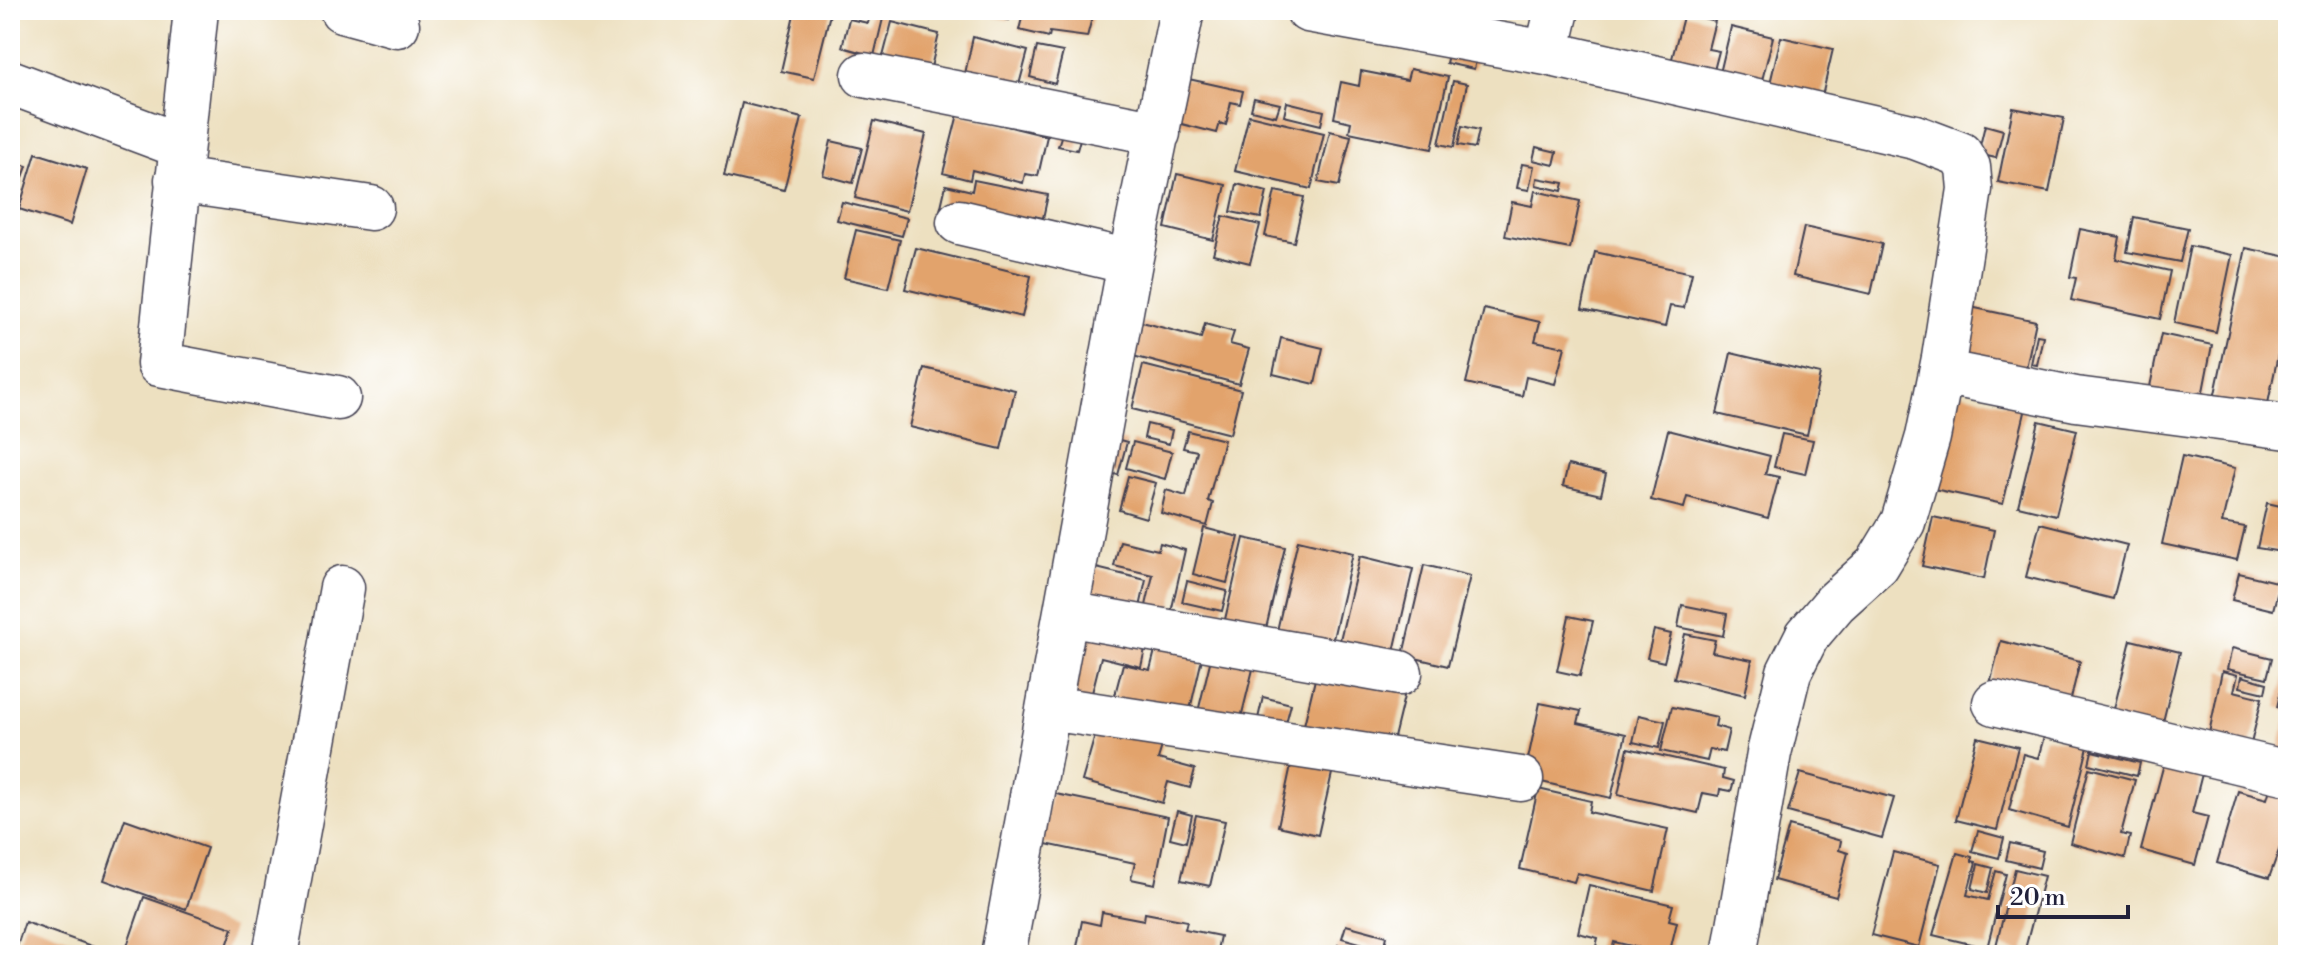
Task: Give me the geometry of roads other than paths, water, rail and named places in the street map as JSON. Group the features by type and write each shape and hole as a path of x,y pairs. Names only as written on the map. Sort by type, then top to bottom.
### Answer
{"street":[{"path":"196,10 159,364 338,398"},
{"path":"342,10 397,25"},
{"path":"1003,955 1130,262 1182,10"},
{"path":"1308,10 1547,53 1901,134 1952,149 1960,154 1968,167 1970,189 1941,372 1928,437 1903,522 1877,565 1835,603 1807,636 1789,672 1769,753 1734,955"},
{"path":"1547,53 1557,10"},
{"path":"864,75 1158,133"},
{"path":"10,82 179,163 371,208"},
{"path":"959,222 1130,262"},
{"path":"1941,372 2076,399 2288,427"},
{"path":"275,955 342,588"},
{"path":"1067,614 1400,673"},
{"path":"1995,703 2288,773"},
{"path":"1049,708 1521,779"}]}
